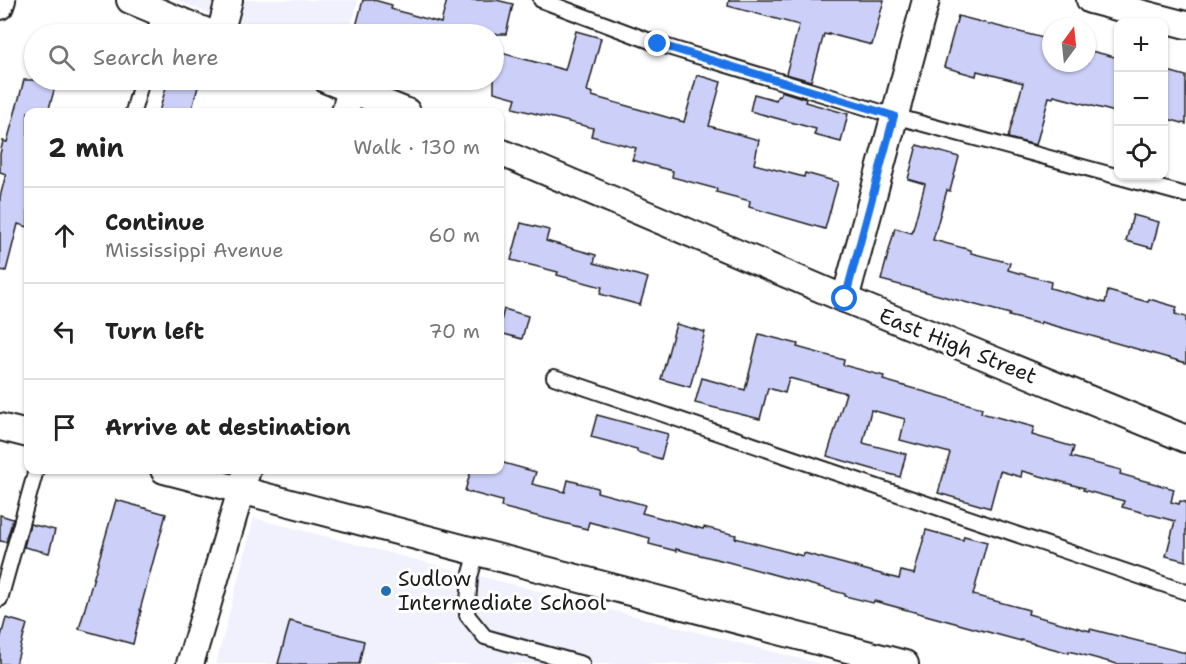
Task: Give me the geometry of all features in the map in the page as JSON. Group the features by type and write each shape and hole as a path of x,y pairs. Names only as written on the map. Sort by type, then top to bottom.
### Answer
{"street":[{"path":"0,6 2,0"},
{"path":"130,0 157,23"},
{"path":"223,24 229,0"},
{"path":"845,299 926,0"},
{"path":"1090,0 1186,25"},
{"path":"337,90 348,101 386,108"},
{"name":"East High Street","path":"504,154 845,299 1186,439"},
{"path":"0,427 24,433"},
{"path":"196,474 244,480 477,552 905,664"},
{"path":"190,664 244,480"}],"lane":[{"path":"541,0 658,44 894,116 1186,195"},
{"path":"134,108 139,90"},
{"path":"554,377 1186,592"},
{"path":"0,599 35,474"},
{"path":"477,552 470,577 467,615 484,637 582,664"}],"shaded area":[{"path":"176,0 358,0 352,24 234,24"},
{"name":"Sudlow Intermediate School","path":"254,518 821,664 216,664"}],"building":[{"path":"363,0 374,0 392,5 391,9 441,23 447,0 496,0 513,4 506,34 504,34 504,24 357,24"},
{"path":"729,0 884,0 872,45 824,34 811,81 786,74 799,25 728,6"},
{"path":"958,16 1042,38 1042,72 1096,72 1096,52 1114,57 1114,112 1054,96 1049,97 1036,145 1008,138 1023,83 977,71 976,76 944,67"},
{"path":"576,31 601,38 587,91 593,93 592,96 684,122 697,75 721,82 709,126 759,140 754,164 804,177 805,173 838,182 825,229 749,207 750,201 672,177 673,171 632,160 636,148 591,136 593,128 513,108 516,98 494,92 494,90 504,90 504,54 565,70"},
{"path":"1168,71 1186,76 1186,124 1168,119"},
{"path":"24,80 24,90 54,90 49,108 24,108 24,226 18,224 6,271 0,270 0,197 6,174 0,172 0,154 3,141 7,142"},
{"path":"165,90 197,90 192,108 160,108"},
{"path":"781,91 806,99 805,102 848,114 841,142 814,135 816,129 750,111 754,94 776,100"},
{"path":"917,145 959,157 933,240 1010,263 1008,270 1051,282 1050,288 1105,303 1108,291 1177,307 1175,314 1186,317 1186,363 881,280 895,228 912,233 925,184 908,179"},
{"path":"1133,215 1159,222 1152,248 1126,241"},
{"path":"521,223 549,230 546,241 596,255 594,263 648,278 640,305 600,294 602,287 557,275 558,272 511,260"},
{"path":"504,309 528,316 522,339 504,334"},
{"path":"676,324 705,332 690,387 661,379"},
{"path":"759,334 798,344 797,347 844,360 843,365 884,376 883,380 982,408 981,413 1034,427 1032,435 1074,447 1071,457 1121,470 1120,474 1174,489 1171,502 1179,504 1180,501 1186,502 1186,561 1166,556 1175,521 1122,507 1124,501 1022,471 1021,477 1000,471 990,508 938,493 950,453 900,440 905,419 871,410 863,443 906,454 900,477 827,456 846,393 789,378 785,393 768,388 760,419 695,403 702,378 745,390"},
{"path":"597,415 668,434 661,459 637,452 637,449 591,437"},
{"path":"504,463 536,472 532,484 565,492 568,480 598,488 597,492 645,505 642,513 736,535 735,538 803,556 804,553 899,579 901,571 914,574 926,530 963,540 964,536 987,542 973,595 1029,610 1028,614 1090,631 1090,629 1186,653 1186,664 1117,664 1069,651 1069,653 874,601 873,603 845,596 845,594 728,562 649,544 650,538 589,522 587,529 501,507 502,501 465,491 470,474 504,474"},
{"path":"116,500 166,514 133,644 79,629"},
{"path":"0,515 13,519 6,542 0,541"},
{"path":"30,524 55,530 49,553 24,547"},
{"path":"6,618 27,624 16,664 0,664 0,640"},
{"path":"290,621 364,641 359,664 278,664"}],"place":[{"name":"Sudlow Intermediate School","path":"386,591"}],"route":[{"path":"658,44 894,116 845,299"}]}
